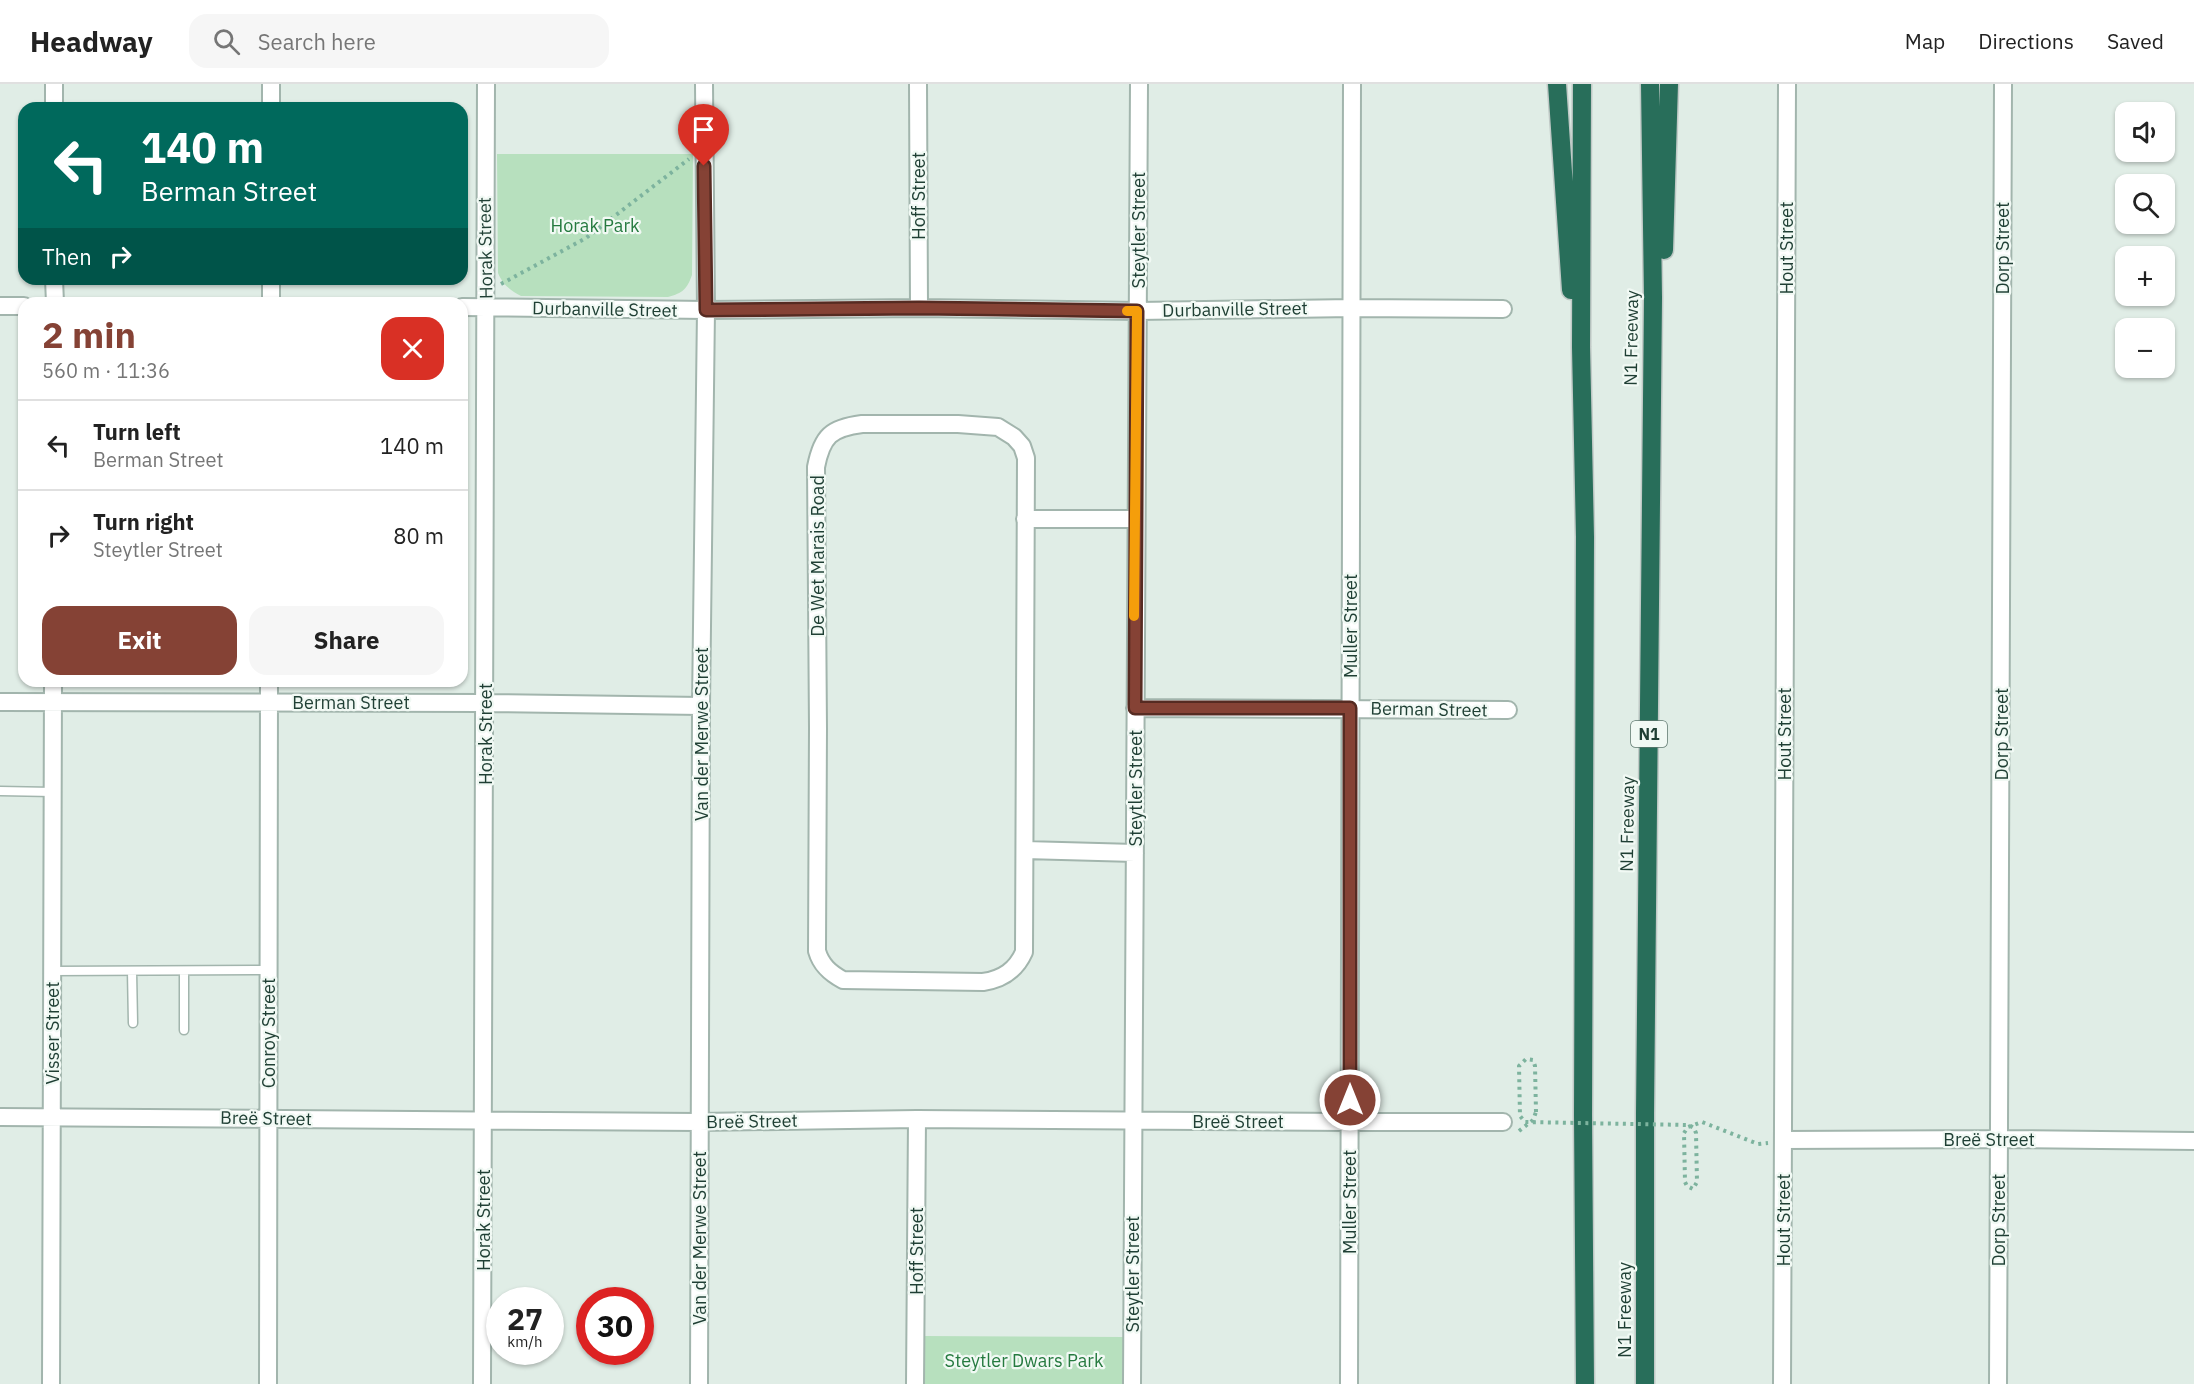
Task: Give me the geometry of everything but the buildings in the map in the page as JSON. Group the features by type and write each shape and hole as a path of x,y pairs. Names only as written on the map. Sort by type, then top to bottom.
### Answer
{"highway":[{"path":"1557,84 1569,275 1581,347"},
{"path":"1582,84 1581,347 1585,537 1583,1115 1585,1384"},
{"name":"N1 Freeway","path":"1645,1384 1645,1114 1653,298 1650,84"},
{"path":"1653,298 1664,252 1669,84"}],"street":[{"path":"54,84 54,102"},
{"path":"271,84 271,102"},
{"name":"Horak Street","path":"482,1384 486,84"},
{"name":"Van der Merwe Street","path":"699,1384 701,706 706,310 704,84"},
{"name":"Hoff Street","path":"918,84 919,308"},
{"name":"Steytler Street","path":"1132,1384 1138,84"},
{"name":"Muller Street","path":"1349,1384 1352,84"},
{"name":"Hout Street","path":"1782,1384 1787,84"},
{"name":"Dorp Street","path":"1998,1384 2003,84"},
{"name":"Durbanville Street","path":"468,305 486,300 706,310 1503,309"},
{"path":"0,306 18,306"},
{"name":"De Wet Marais Road","path":"862,424 958,424 998,427 1014,437 1022,446 1026,458 1025,850 1024,952 1015,968 1006,976 995,981 983,982 843,980 820,962 817,951 816,467 822,445 836,429 862,424"},
{"path":"1025,519 1136,519"},
{"name":"Visser Street","path":"51,1384 53,687"},
{"name":"Conroy Street","path":"268,1384 269,687"},
{"name":"Berman Street","path":"0,702 701,706"},
{"name":"Berman Street","path":"1135,708 1508,710"},
{"path":"1025,850 1135,853"},
{"name":"Breë Street","path":"0,1117 699,1122 917,1119 1503,1122"},
{"name":"Hoff Street","path":"915,1384 917,1119"},
{"name":"Breë Street","path":"1783,1140 1999,1138 2194,1141"}],"lane":[{"path":"0,791 53,792"},
{"path":"52,971 268,970"},
{"path":"132,971 134,1023"},
{"path":"184,971 184,1030"}],"path":[{"path":"486,300 586,238 704,148"},
{"path":"1536,1112 1535,1066 1533,1060 1526,1059 1520,1066 1520,1116 1525,1122 1689,1125 1694,1128 1696,1133 1697,1182 1693,1189 1685,1182 1684,1133 1688,1127 1702,1122 1758,1144 1783,1140"}],"green space":[{"name":"Horak Park","path":"497,154 693,154 692,275 686,287 681,292 668,297 521,296 513,292 498,273"},
{"name":"Steytler Dwars Park","path":"924,1336 1124,1337 1124,1384 924,1384"}],"slow traffic":[{"path":"1127,311 1137,311 1134,616"}],"route":[{"path":"704,166 706,310 919,308 1137,311 1135,708 1350,708 1350,1100"}]}
